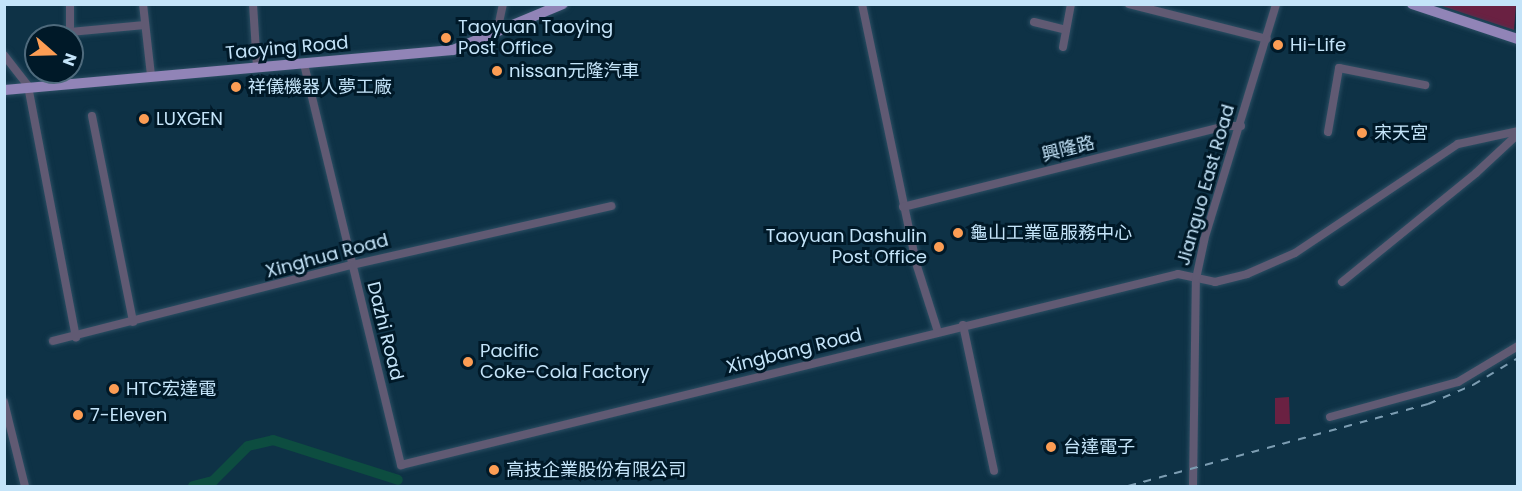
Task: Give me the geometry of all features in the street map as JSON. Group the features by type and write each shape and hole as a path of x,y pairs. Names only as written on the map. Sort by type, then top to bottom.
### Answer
{"main road":[{"name":"Taoying Road","path":"4,90 151,75 453,50 563,4"},
{"path":"1412,4 1518,39"}],"street":[{"path":"70,4 70,32 146,25"},
{"path":"143,4 151,75"},
{"path":"253,4 257,68"},
{"path":"497,32 503,4"},
{"path":"862,4 903,207 938,332"},
{"path":"1063,47 1071,4"},
{"path":"1129,4 1267,39"},
{"name":"Jianguo East Road","path":"1193,486 1196,279 1204,240 1241,126 1276,4"},
{"path":"1034,22 1066,30"},
{"path":"4,55 28,86 76,338"},
{"name":"Dazhi Road","path":"304,64 400,465"},
{"path":"1328,132 1339,68 1425,85"},
{"path":"92,116 133,322"},
{"name":"興隆路","path":"903,207 1226,126 1241,126"},
{"path":"1342,282 1476,173 1518,133"},
{"name":"Xingbang Road","path":"400,465 1178,274 1215,282 1247,274 1295,253 1458,144 1518,133"},
{"name":"Xinghua Road","path":"53,341 76,338 352,265 611,206"},
{"path":"963,326 994,471"},
{"path":"1330,417 1458,382 1518,346"},
{"path":"4,402 25,486"}],"shaded area":[{"path":"1439,5 1516,5 1514,30"},
{"path":"1289,397 1290,424 1275,424 1275,398"}],"waterway":[{"path":"193,486 213,481 248,446 273,440 398,480"}],"railway":[{"path":"1128,486 1428,404 1473,385 1518,358"}],"place":[{"name":"Taoyuan Taoying Post Office","path":"446,38"},
{"name":"Hi-Life","path":"1278,45"},
{"name":"nissan元隆汽車","path":"497,71"},
{"name":"祥儀機器人夢工廠","path":"236,87"},
{"name":"LUXGEN","path":"144,119"},
{"name":"宋天宮","path":"1362,133"},
{"name":"龜山工業區服務中心","path":"958,233"},
{"name":"Taoyuan Dashulin Post Office","path":"939,247"},
{"name":"Pacific Coke-Cola Factory","path":"468,362"},
{"name":"HTC宏達電","path":"114,389"},
{"name":"7-Eleven","path":"78,415"},
{"name":"台達電子","path":"1051,447"},
{"name":"高技企業股份有限公司","path":"494,470"}]}
